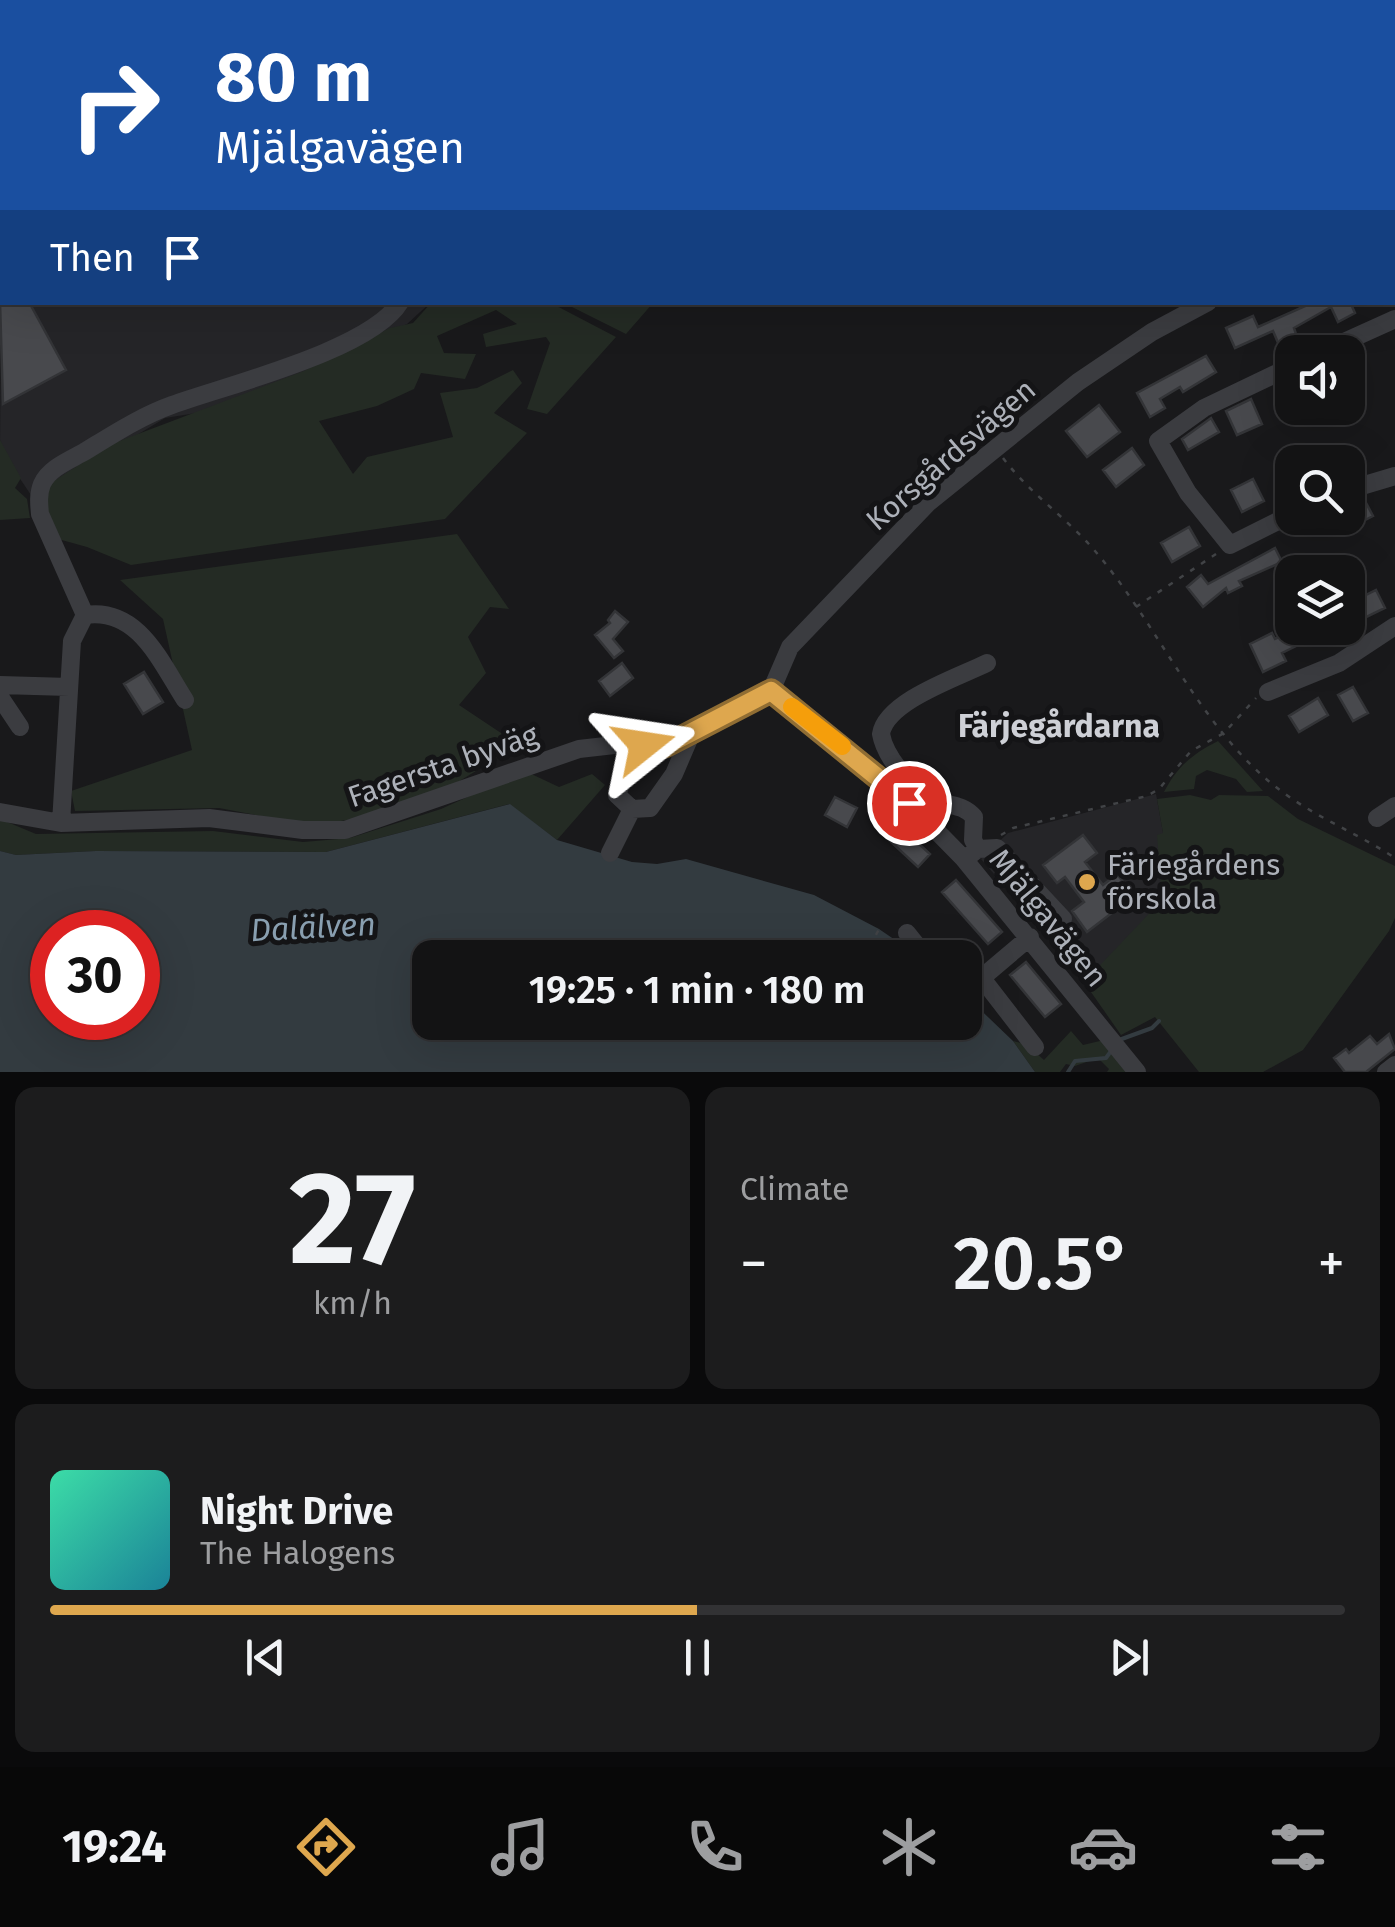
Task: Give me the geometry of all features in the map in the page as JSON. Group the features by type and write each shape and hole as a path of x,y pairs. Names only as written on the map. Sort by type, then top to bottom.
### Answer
{"street":[{"path":"85,615 40,514 44,480 58,467 169,406 284,368 391,318 398,305"},
{"name":"Korsgårdsvägen","path":"771,691 790,647 928,503 1078,382 1152,332 1202,305"},
{"path":"1360,335 1395,319"},
{"path":"1275,374 1204,408 1158,441 1188,493 1230,545 1275,522"},
{"path":"1365,485 1395,476"},
{"path":"85,615 103,612 128,620 148,642 184,700"},
{"path":"62,824 72,641 85,615"},
{"path":"1268,692 1339,663 1395,626"},
{"path":"987,663 902,705 886,719 882,743 910,781 929,797 966,809 974,817 972,854 998,848 1063,919"},
{"path":"0,684 69,688"},
{"name":"Fagersta byväg","path":"0,812 62,824 208,818 303,830 345,830 579,750 622,744 665,746 771,691"},
{"name":"Mjälgavägen","path":"771,691 972,854 1030,937 1136,1072"},
{"path":"0,698 20,727"},
{"path":"665,746 636,760 623,777 618,795 632,808 650,808 674,774 692,732"},
{"path":"1376,818 1395,806"},
{"path":"610,853 632,808"},
{"path":"907,934 912,940"},
{"path":"982,975 1030,937"},
{"path":"982,987 1034,1046"},
{"path":"1386,1072 1395,1065"}],"path":[{"path":"995,447 1023,485 1095,552 1224,733 1267,780 1309,813 1395,858"},
{"path":"1136,608 1230,545"},
{"path":"972,854 1013,828 1147,796 1159,789 1191,751 1224,733 1251,700 1268,692"},
{"path":"874,940 880,929"}],"shaded area":[{"path":"1,305 428,305 407,324 246,405 165,418 33,498 0,449"},
{"path":"429,305 555,305 616,337 547,414 527,409 550,343 546,337 486,347 483,334 517,324 496,310 437,336 444,353 476,354 465,379 421,373 414,389 377,406 319,421 353,474 367,457 453,437 440,393 477,388 513,370 522,383 494,413 527,433 445,519 131,565 51,537 45,487 109,445 304,371 390,328 413,323"},
{"path":"568,305 651,305 626,334"},
{"path":"0,440 21,478 15,488 27,499 30,518 0,520"},
{"path":"457,534 509,609 490,607 468,637 486,673 459,705 510,739 497,758 458,782 369,816 313,826 219,808 75,811 71,791 192,750 163,619 120,580"},
{"path":"1218,741 1263,791 1247,792 1236,779 1207,770 1196,776 1194,789 1164,792 1186,762"},
{"path":"525,771 559,787 592,774 605,785 557,840 509,804 326,852 96,851 16,855 0,851 0,819 36,834 213,831 303,842 350,838 441,809"},
{"name":"Färjegårdens förskola","path":"1156,794 1176,905 1095,991 981,859 1008,833"},
{"path":"1190,795 1211,800 1219,795 1268,796 1298,819 1395,866 1395,918 1389,931 1303,1050 1263,1072 1199,1072 1155,1017 1121,1035 1084,982 1162,900 1157,835 1163,833 1157,799"},
{"path":"1071,1031 1083,1045 1104,1040 1131,1072 1107,1072 1109,1069 1098,1058 1075,1066 1066,1064 1060,1072 1035,1072 1013,1041 1026,1044 1044,1060"}],"water":[{"name":"Dalälven","path":"510,804 557,840 632,862 657,864 686,859 814,895 895,940 412,940 412,1040 982,1040 982,1011 1013,1041 1035,1072 0,1072 0,851 16,855 96,851 326,852"}],"building":[{"path":"0,305 31,305 66,370 3,404"},
{"path":"1307,305 1351,305 1355,313 1338,322 1331,307 1294,328 1296,335 1275,336 1273,331 1235,348 1226,328 1253,316 1258,327"},
{"path":"1206,356 1216,372 1183,392 1180,387 1160,399 1165,408 1150,417 1137,393"},
{"path":"1251,399 1262,424 1237,435 1226,411"},
{"path":"1099,405 1120,432 1087,457 1066,431"},
{"path":"1211,418 1219,432 1188,450 1182,439"},
{"path":"1132,448 1144,465 1116,487 1103,470"},
{"path":"1253,479 1264,501 1242,512 1231,490"},
{"path":"1365,501 1373,516 1365,520"},
{"path":"1189,527 1200,546 1172,562 1161,543"},
{"path":"1275,548 1278,555 1275,555 1275,565 1239,581 1242,586 1228,593 1226,588 1203,607 1187,587 1201,575 1208,584"},
{"path":"1376,590 1385,608 1365,618 1365,596"},
{"path":"615,611 628,622 613,639 623,651 614,658 595,635 610,623"},
{"path":"1272,633 1275,645 1298,645 1282,653 1286,661 1263,672 1250,644"},
{"path":"622,663 633,678 610,696 599,681"},
{"path":"144,672 163,702 143,714 124,684"},
{"path":"1353,687 1368,713 1353,721 1338,695"},
{"path":"1318,698 1328,715 1299,732 1289,716"},
{"path":"835,797 857,808 847,827 825,815"},
{"path":"888,815 930,854 918,867 876,828"},
{"path":"1083,835 1097,853 1085,862 1103,885 1117,874 1134,896 1087,932 1072,911 1084,902 1065,877 1057,883 1043,865"},
{"path":"956,880 1002,932 988,944 942,892"},
{"path":"1026,962 1061,1004 1045,1017 1010,975"},
{"path":"1389,1034 1395,1049 1366,1072 1345,1072 1334,1058 1346,1049 1349,1053 1370,1036 1377,1044"}],"waterway":[{"path":"1119,1040 1152,1028 1159,1021"},
{"path":"1068,1072 1075,1061 1106,1058 1111,1051"}],"slow traffic":[{"path":"792,707 842,746"}],"place":[{"name":"Färjegårdens förskola","path":"1087,882"}],"district":[{"name":"Färjegårdarna","path":"1059,726"}],"route":[{"path":"644,745 665,746 771,691 909,803"}]}
